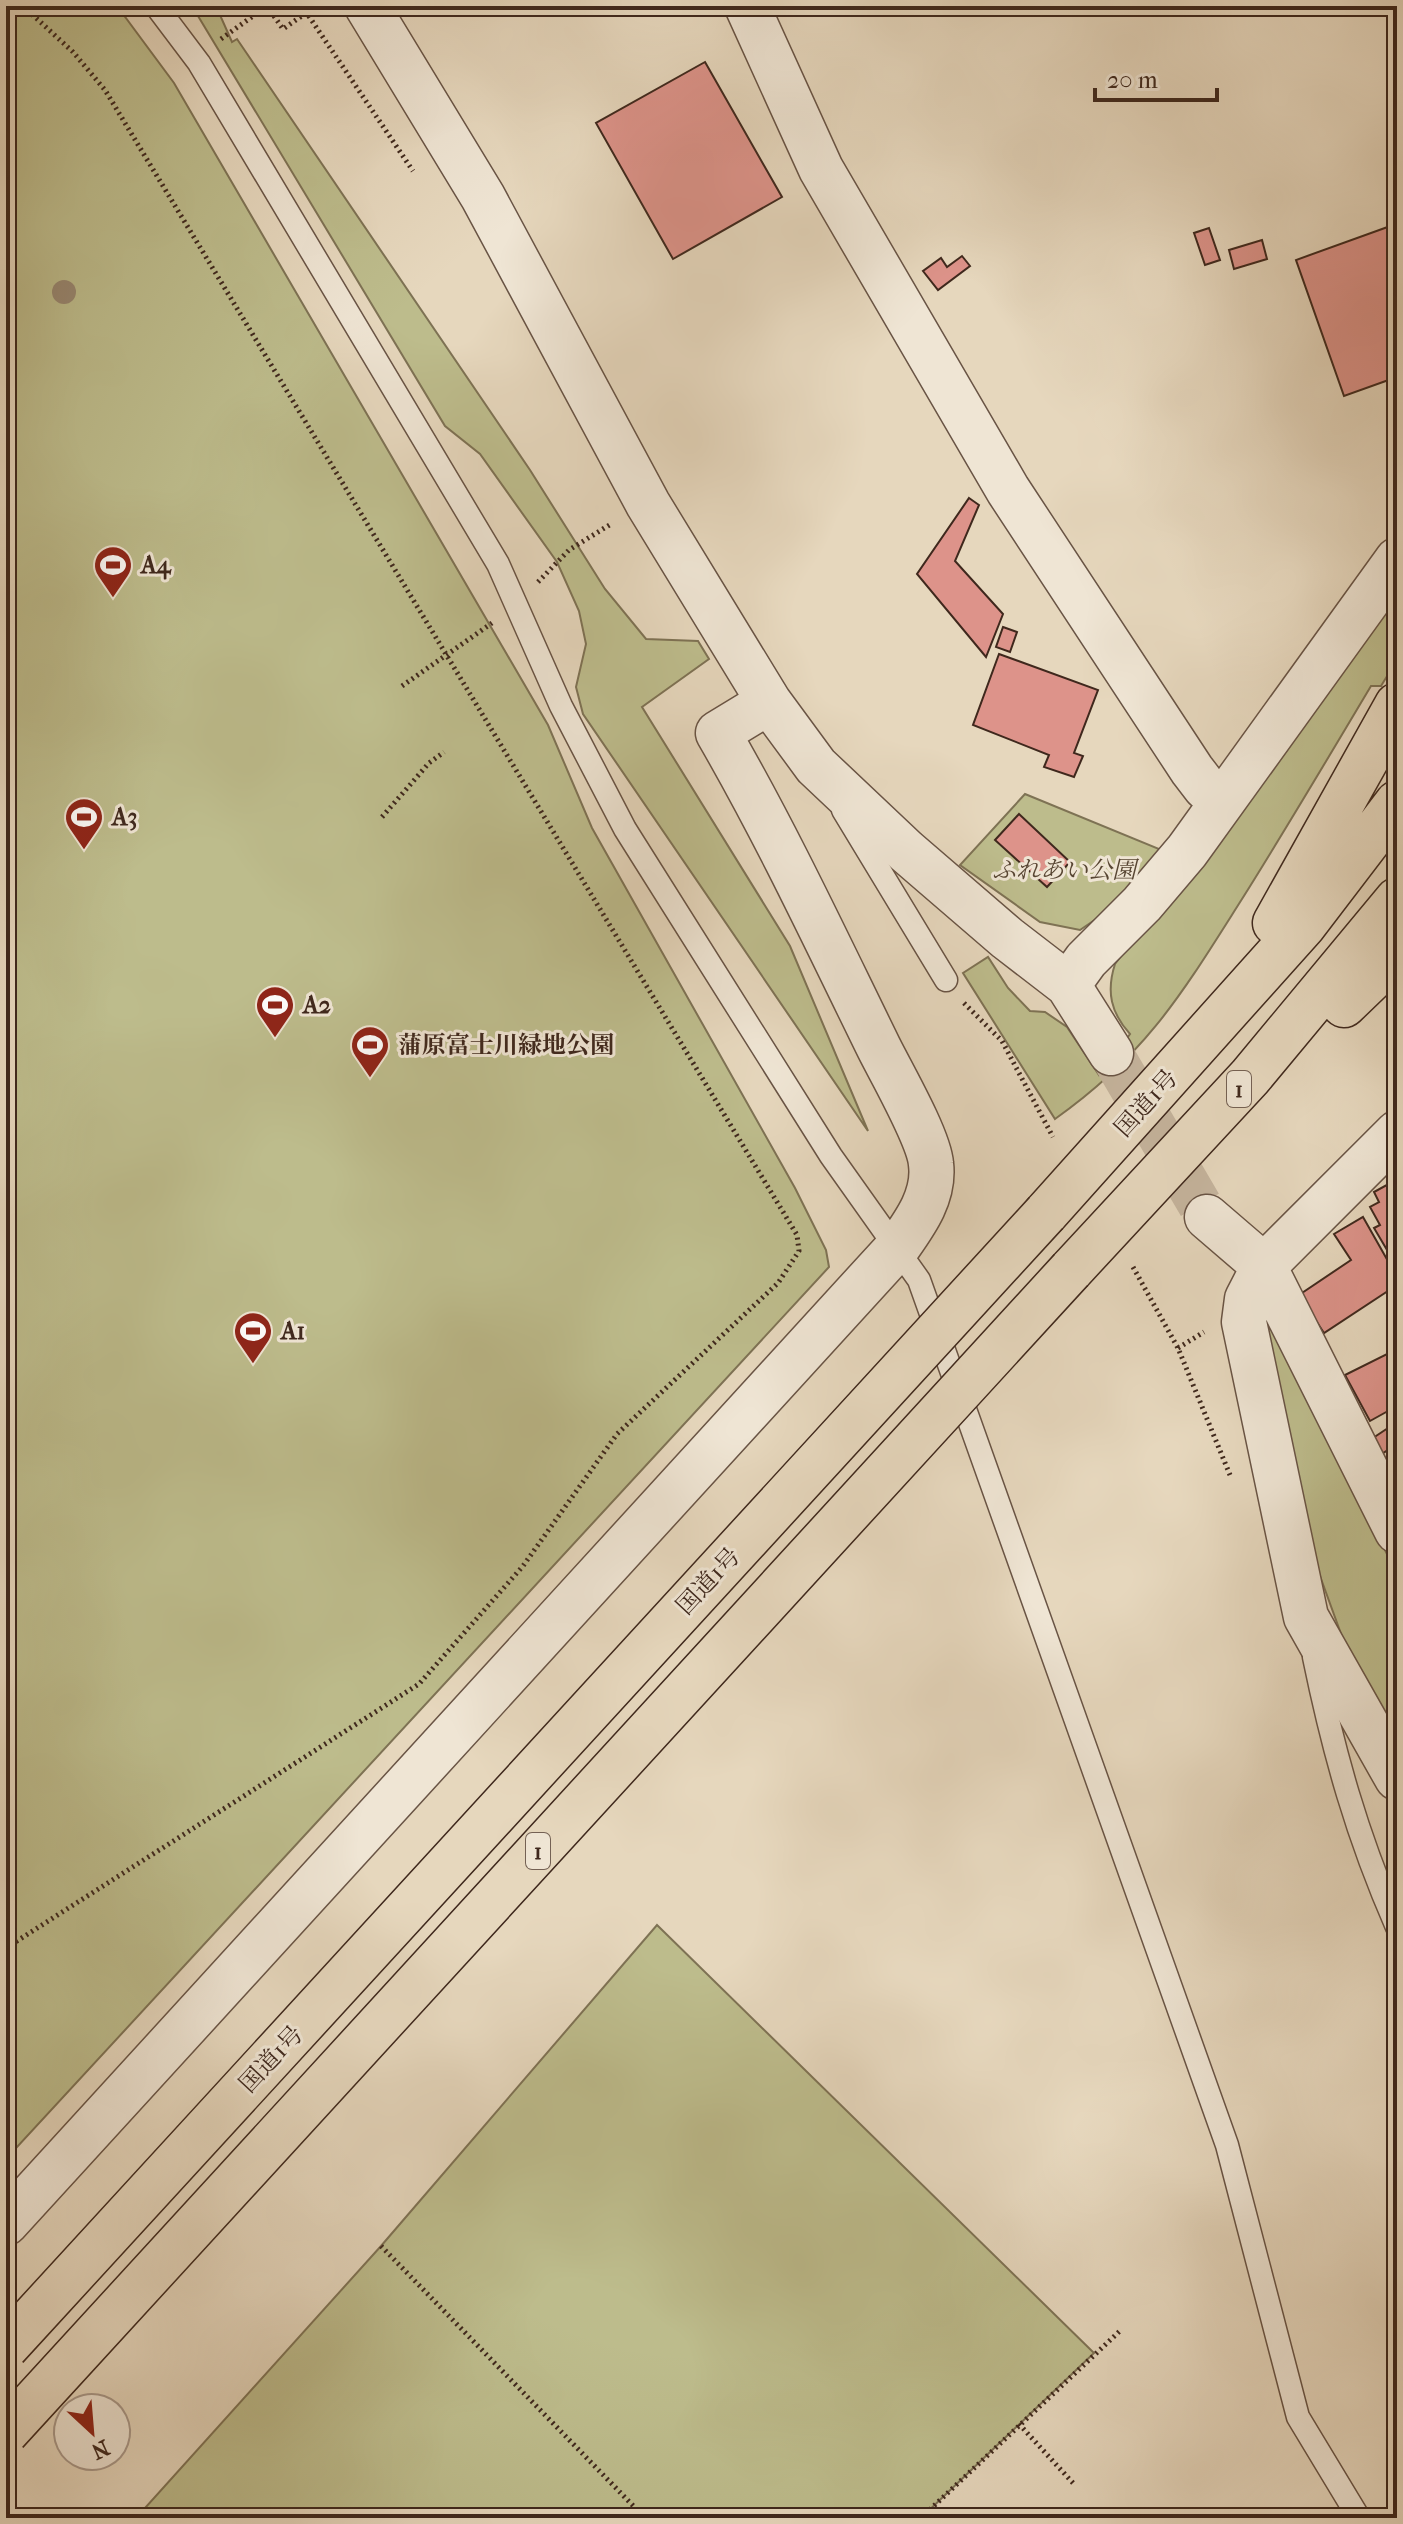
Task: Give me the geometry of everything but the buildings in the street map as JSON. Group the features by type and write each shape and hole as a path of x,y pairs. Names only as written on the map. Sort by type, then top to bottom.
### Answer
{"highway":[{"path":"1188,1056 1317,852 1397,705"},
{"name":"国道1号","path":"6,2347 1188,1056 1304,925 1397,803"},
{"name":"1","path":"6,2432 1250,1077 1397,900"},
{"path":"1071,1270 1397,954"}],"street":[{"path":"367,6 483,197 648,504 769,702 816,766 917,861 1068,985 1111,1053"},
{"path":"747,6 821,169 1008,490 1192,770 1205,787 1222,800"},
{"path":"1068,985 1086,960 1142,904 1187,851 1397,560"},
{"path":"6,2223 898,1247 918,1220 928,1197 932,1164 909,1109 760,805 718,733 769,702"},
{"path":"1397,1133 1264,1266 1247,1299 1244,1322 1306,1617 1397,1778"},
{"path":"1244,1322 1232,1305 1207,1217 1264,1266 1397,1531"}],"lane":[{"path":"156,6 199,63 498,564 561,706 625,829 831,1156 919,1280 1227,2145 1298,2417 1359,2518"},
{"path":"816,766 946,980"},
{"path":"1306,1617 1333,1753 1370,1864 1397,1927"}],"path":[{"path":"6,1948 419,1684 523,1566 617,1434 748,1314 778,1283 799,1251 797,1235 105,90 73,52 23,6"},
{"path":"227,34 267,6 283,29 306,13"},
{"path":"302,6 417,177"},
{"path":"569,550 619,519"},
{"path":"382,817 429,763 444,752"},
{"path":"946,980 1002,1041 1053,1137"},
{"path":"1132,1264 1178,1348 1200,1407"},
{"path":"1178,1348 1202,1332"},
{"path":"381,2246 645,2518"},
{"path":"921,2518 1122,2329"},
{"path":"1019,2424 1073,2483"}],"green space":[{"name":"蒲原富士川緑地公園","path":"6,6 117,6 174,83 548,725 592,828 795,1188 826,1250 829,1267 6,2159"},
{"path":"192,6 216,6 232,42 237,39 530,470 605,589 646,639 698,641 709,659 642,707 790,946 868,1131 583,714 576,687 586,644 579,611 557,562 480,454 445,426"},
{"path":"1397,586 1397,660 1381,686 1371,686 1242,899 1161,1020 1115,1070 1055,1119 963,973 988,957 1008,988 1030,1011 1045,1012 1067,1027 1099,1075 1130,1034 1118,1018 1112,1002 1111,984 1115,964 1327,688"},
{"name":"ふれあい公園","path":"1025,794 1164,851 1099,917 1080,930 1040,922 960,865"},
{"path":"1259,1308 1277,1324 1397,1575 1397,1740 1348,1653 1308,1543"},
{"path":"657,1925 1094,2353 921,2518 136,2518 381,2246"}],"tunnel":[{"path":"1111,1053 1207,1217"}],"place":[{"name":"A4","path":"113,599"},
{"name":"A3","path":"84,851"},
{"name":"A2","path":"275,1039"},
{"name":"蒲原富士川緑地公園","path":"370,1079"},
{"name":"A1","path":"253,1365"}]}
